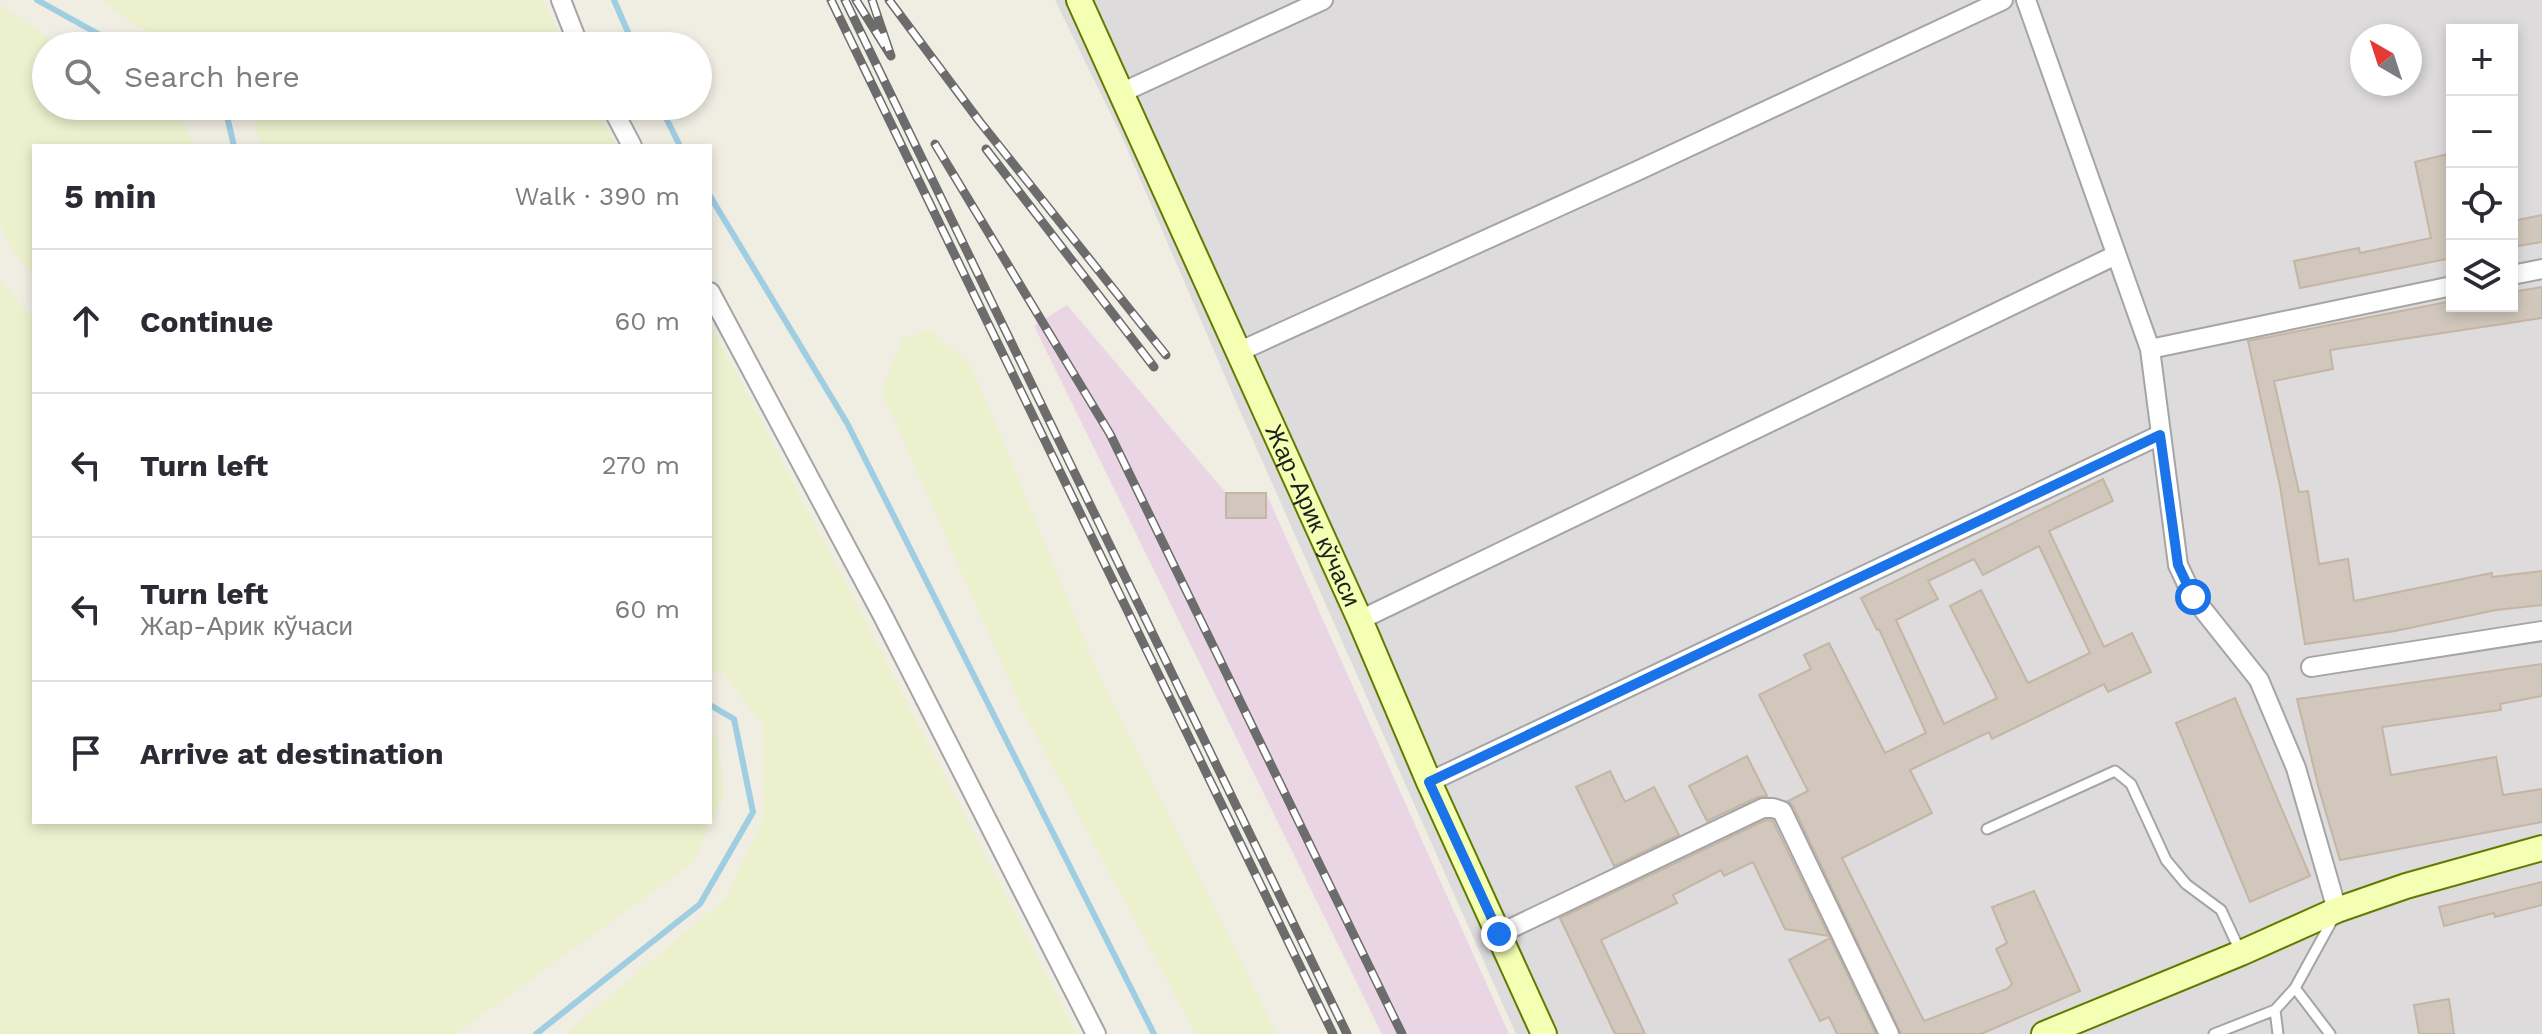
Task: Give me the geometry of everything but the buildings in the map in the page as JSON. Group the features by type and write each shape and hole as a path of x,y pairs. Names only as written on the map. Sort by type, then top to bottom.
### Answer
{"main road":[{"name":"Жар-Арик кўчаси","path":"1079,0 1544,1034"},
{"path":"2044,1034 2337,910 2406,886 2542,848"}],"street":[{"path":"561,0 574,32"},
{"path":"1123,92 1323,0"},
{"path":"1238,352 2003,0"},
{"path":"2026,0 2150,349 2178,565 2193,597 2259,680 2296,768 2337,910"},
{"path":"618,120 631,144"},
{"path":"1360,620 2116,255"},
{"path":"2518,274 2542,269"},
{"path":"2150,349 2446,287"},
{"path":"712,296 883,616 1096,1034"},
{"path":"1429,782 2160,435"},
{"path":"2311,667 2542,631"},
{"path":"1499,934 1763,808 1773,808 1782,811 1889,1034"}],"lane":[{"path":"1987,829 2115,771 2131,784 2166,860 2186,884 2221,910 2241,953"},
{"path":"2214,1034 2275,1010 2295,988 2337,910"},
{"path":"2295,988 2330,1034"},
{"path":"2275,1010 2278,1034"}],"shaded area":[{"path":"1055,0 2542,0 2542,1034 1516,1034 1122,137"},
{"path":"1067,305 1226,493 1266,493 1509,1034 1382,1034 1034,326"}],"green space":[{"path":"101,0 542,0 557,32 148,32"},
{"path":"0,5 41,32 32,32 32,120 182,120 194,144 32,144 32,273 15,256 0,223"},
{"path":"254,120 602,120 615,144 260,144"},
{"path":"0,280 32,319 32,824 711,824 694,862 455,1034 0,1034"},
{"path":"712,329 862,614 1076,1034 565,1034 726,898 764,816 763,725 722,671 712,673"},
{"path":"930,329 972,367 1097,670 1277,1034 1196,1034 1023,711 882,392 901,340"},
{"path":"712,736 717,739 724,793 712,821"}],"waterway":[{"path":"37,0 95,32"},
{"path":"614,0 628,32"},
{"path":"228,120 234,144"},
{"path":"667,120 679,144"},
{"path":"712,199 847,423 1154,1034"},
{"path":"536,1034 700,904 753,812 734,719 712,706"}],"railway":[{"path":"831,0 1333,1034"},
{"path":"845,0 1347,1034"},
{"path":"856,0 891,56 872,0"},
{"path":"889,0 980,122 1166,355"},
{"path":"935,144 1110,434 1402,1034"},
{"path":"986,149 1154,367"}],"route":[{"path":"1499,934 1429,782 2160,435 2178,565 2193,597"}]}
